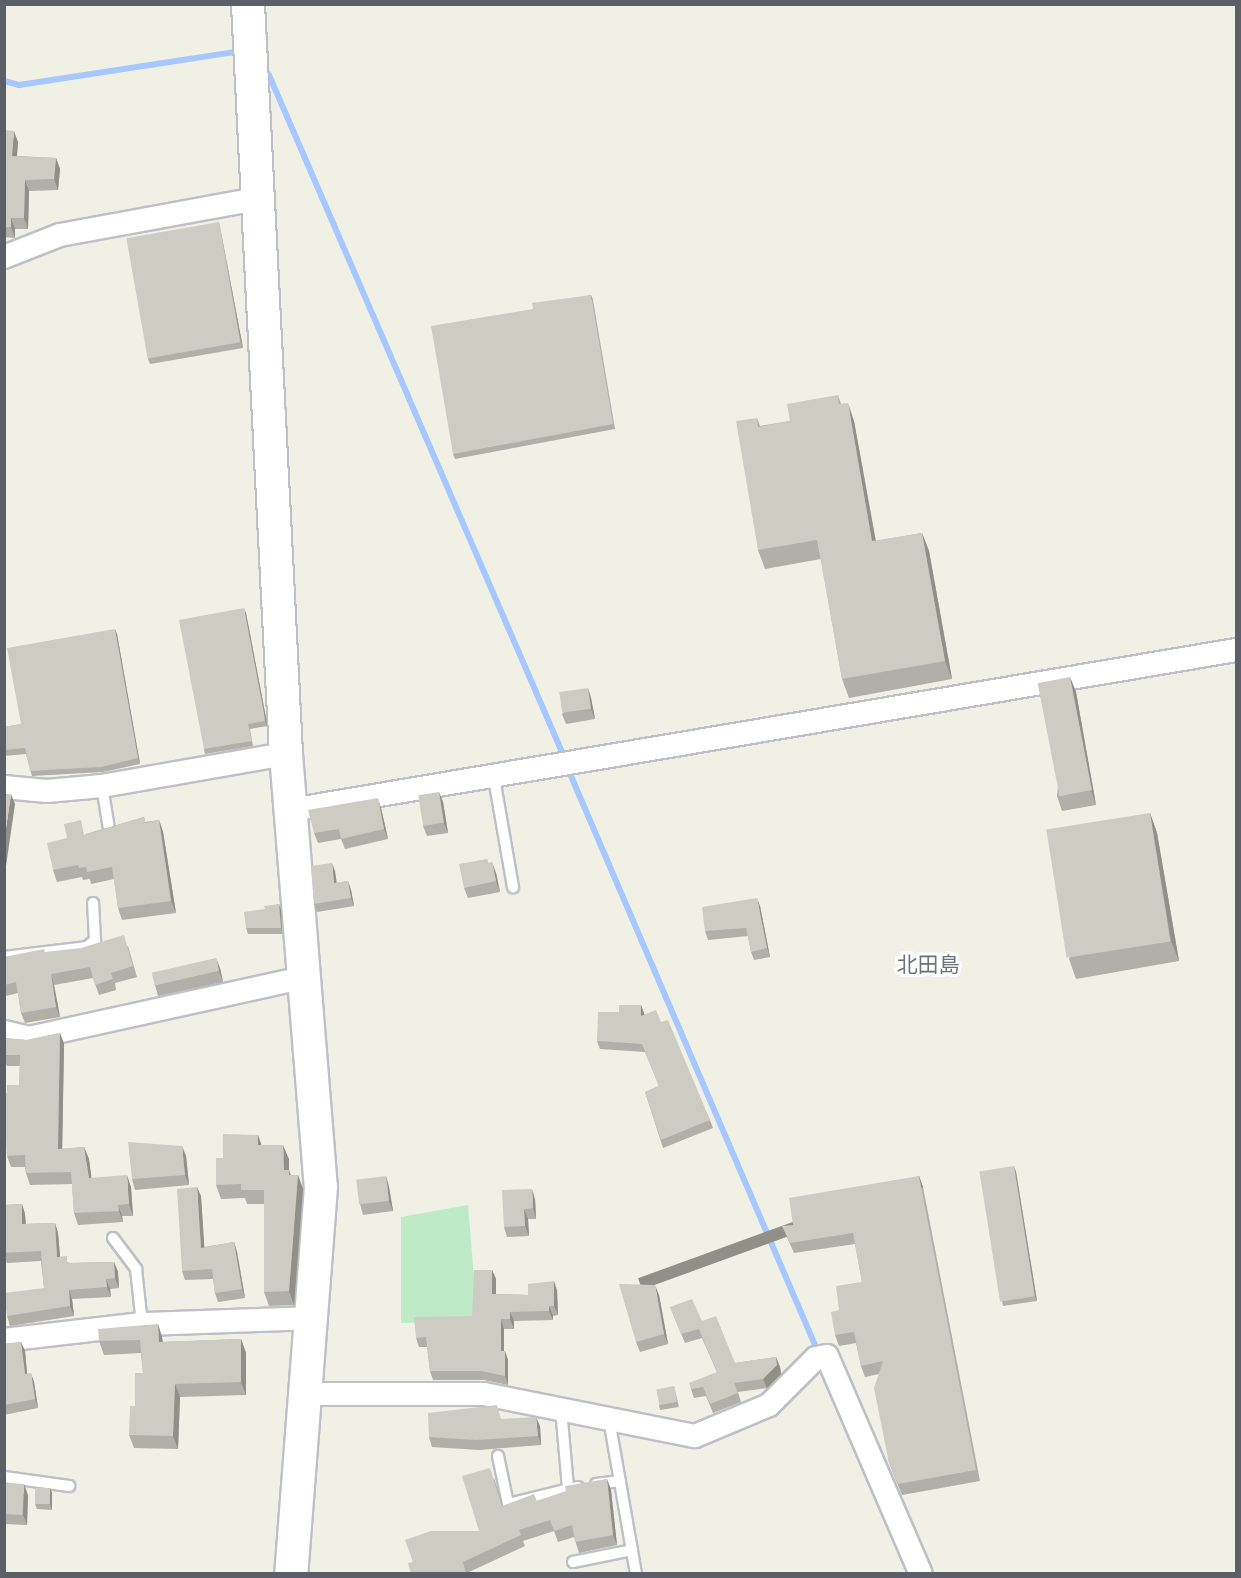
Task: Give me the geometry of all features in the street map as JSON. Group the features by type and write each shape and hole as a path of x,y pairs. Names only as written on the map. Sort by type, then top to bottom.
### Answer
{"street":[{"path":"248,4 256,199 286,754 321,1187 291,1574"},
{"path":"4,257 60,234 256,199"},
{"path":"291,810 494,778 1236,650"},
{"path":"4,787 46,791 102,786 286,754"},
{"path":"4,1032 29,1038 303,978"},
{"path":"4,1340 142,1324 311,1318"},
{"path":"305,1394 484,1394 695,1436 769,1405 816,1358 827,1356 921,1574"}],"lane":[{"path":"494,778 513,887"},
{"path":"102,786 110,835"},
{"path":"4,957 87,947 95,940 93,903"},
{"path":"113,1238 136,1269 142,1324"},
{"path":"561,1409 568,1488"},
{"path":"609,1419 636,1574"},
{"path":"498,1456 508,1504 568,1488 620,1481"},
{"path":"4,1477 69,1486"},
{"path":"573,1562 632,1550"}],"green space":[{"path":"468,1205 474,1277 473,1322 401,1323 401,1217"}],"building":[{"path":"4,130 14,131 12,156 56,158 54,179 25,180 24,218 11,218 11,227 4,227"},
{"path":"219,222 240,342 148,358 126,238"},
{"path":"591,295 613,424 453,454 431,326 533,309 532,303"},
{"path":"838,395 839,404 848,403 872,541 922,533 945,661 842,679 817,540 758,550 736,421 757,418 758,427 790,421 787,404"},
{"path":"244,608 265,721 248,724 252,741 204,749 179,620"},
{"path":"115,629 138,758 101,767 30,771 25,748 4,750 4,727 21,724 7,648"},
{"path":"1070,677 1092,790 1060,796 1038,683"},
{"path":"588,688 591,709 562,713 559,692"},
{"path":"439,792 444,823 423,826 418,795"},
{"path":"4,794 11,794 4,842"},
{"path":"378,798 384,829 341,839 339,829 314,833 308,810"},
{"path":"1150,813 1170,941 1067,958 1046,829"},
{"path":"144,817 145,823 159,820 171,901 118,908 112,867 87,872 86,867 79,868 78,865 53,870 47,843 67,838 64,824 81,820 84,835"},
{"path":"487,859 488,863 492,862 496,881 464,888 459,864"},
{"path":"332,863 334,883 348,881 351,898 314,904 311,866"},
{"path":"757,898 767,948 751,952 746,928 705,931 702,907"},
{"path":"279,904 281,928 246,928 244,912"},
{"path":"124,935 133,966 111,973 113,979 95,985 90,967 51,974 56,1007 21,1013 16,982 4,985 4,957 44,949 45,952 81,948"},
{"path":"216,958 219,971 155,986 152,973"},
{"path":"619,1005 641,1005 641,1016 656,1010 661,1022 668,1020 710,1120 661,1140 645,1092 659,1086 642,1044 597,1041 598,1012 619,1012"},
{"path":"60,1033 58,1149 84,1147 89,1178 127,1175 129,1204 118,1205 119,1211 74,1213 71,1172 26,1173 25,1155 7,1156 4,1093 7,1093 7,1085 19,1085 20,1055 4,1055 4,1038 27,1040"},
{"path":"223,1134 258,1135 258,1145 283,1145 284,1170 289,1170 289,1175 298,1175 289,1291 264,1292 264,1190 241,1190 241,1184 216,1185 216,1158 223,1158"},
{"path":"128,1142 182,1146 185,1175 132,1179"},
{"path":"1014,1166 1035,1296 1000,1302 979,1171"},
{"path":"386,1176 389,1201 359,1204 356,1180"},
{"path":"919,1176 976,1470 898,1484 889,1463 874,1388 883,1361 861,1366 854,1332 835,1335 831,1312 839,1310 836,1286 862,1282 853,1233 790,1243 782,1226 793,1225 789,1198"},
{"path":"197,1187 201,1248 234,1242 242,1289 215,1293 212,1269 182,1271 177,1189"},
{"path":"532,1189 533,1208 524,1209 525,1226 504,1227 502,1190"},
{"path":"22,1204 22,1224 55,1223 57,1257 67,1256 67,1263 114,1262 115,1278 106,1279 107,1287 69,1290 70,1306 7,1316 4,1293 44,1288 41,1251 4,1253 4,1205"},
{"path":"474,1270 492,1270 492,1294 528,1295 528,1284 554,1281 554,1306 549,1306 549,1311 510,1312 510,1319 501,1319 501,1351 505,1351 505,1376 481,1371 430,1371 426,1337 416,1338 414,1317 472,1316"},
{"path":"619,1284 655,1285 664,1334 636,1342"},
{"path":"692,1299 702,1321 716,1316 735,1363 776,1357 777,1365 763,1379 734,1383 738,1393 710,1404 703,1387 691,1389 689,1383 717,1372 699,1329 681,1334 670,1307"},
{"path":"158,1324 159,1342 241,1339 241,1382 175,1384 173,1436 129,1435 130,1406 135,1406 135,1373 143,1373 140,1340 99,1341 98,1329"},
{"path":"21,1342 25,1374 31,1373 35,1399 4,1405 4,1344"},
{"path":"674,1386 677,1402 659,1405 656,1389"},
{"path":"497,1405 501,1419 536,1417 538,1436 476,1440 429,1437 428,1413"},
{"path":"490,1468 502,1506 534,1494 537,1501 566,1491 565,1486 607,1479 613,1535 575,1542 572,1525 554,1531 550,1520 519,1530 521,1535 463,1562 466,1574 411,1574 408,1563 413,1562 405,1540 431,1531 479,1531 462,1476"},
{"path":"4,1483 24,1484 22,1515 4,1514"},
{"path":"35,1488 50,1488 50,1504 35,1504"}],"waterway":[{"path":"4,81 19,85 240,51"},
{"path":"262,69 269,75 565,759"},
{"path":"568,769 818,1352"}],"district":[{"name":"北田島","path":"928,964"}]}
